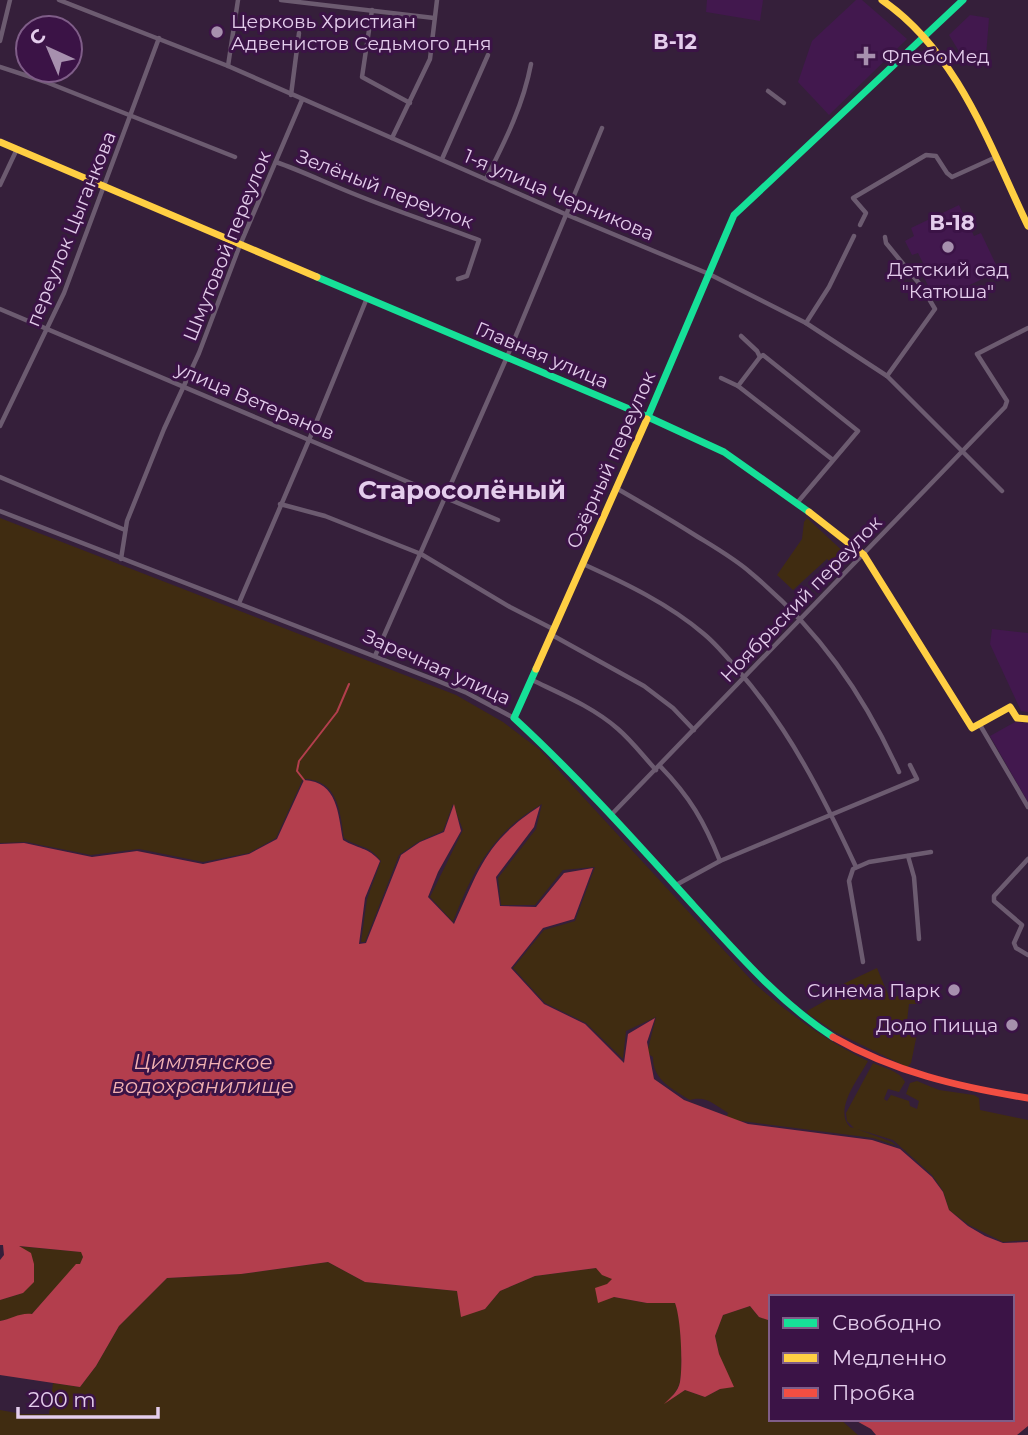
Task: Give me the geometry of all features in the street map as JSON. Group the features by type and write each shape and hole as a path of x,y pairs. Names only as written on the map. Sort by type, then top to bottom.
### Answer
{"street":[{"path":"0,41 10,0"},
{"name":"1-я улица Черникова","path":"59,0 76,3 228,66 709,274 807,323 887,376 1002,491"},
{"path":"228,66 237,0"},
{"path":"281,0 434,18"},
{"path":"392,138 430,59 437,0"},
{"path":"882,0 926,34 972,110 1028,226"},
{"path":"888,0 926,34 975,108 1028,216"},
{"path":"926,34 961,0"},
{"path":"372,10 362,78 410,103"},
{"path":"291,95 299,33"},
{"name":"Озёрный переулок","path":"514,718 648,417 734,215 926,34"},
{"name":"переулок Цыганкова","path":"0,426 64,293 159,38"},
{"path":"442,159 488,55"},
{"path":"486,179 517,115 527,88 531,64"},
{"path":"0,67 46,82 235,157"},
{"path":"768,91 784,103"},
{"name":"Шмутовой переулок","path":"121,559 125,530 164,429 302,100"},
{"path":"375,656 507,357 602,128"},
{"name":"Главная улица","path":"0,142 648,417 724,452 831,527 864,555 976,727"},
{"path":"0,185 18,149"},
{"path":"860,225 866,213 853,198 926,155 936,156 952,177 994,158"},
{"name":"Зелёный переулок","path":"276,162 420,220 479,240 467,276 458,279"},
{"path":"807,323 829,287 854,236"},
{"path":"885,237 886,243 935,309 887,376"},
{"path":"239,603 310,440 367,298"},
{"name":"улица Ветеранов","path":"0,309 498,520"},
{"name":"Ноябрьский переулок","path":"612,814 864,555 962,449 1000,413 1007,401 976,354 1028,328"},
{"path":"741,336 762,356 858,431 797,503"},
{"path":"738,386 762,356"},
{"path":"721,378 738,386 833,460"},
{"path":"0,477 125,530"},
{"path":"615,488 670,519 750,572 801,620 864,702 899,772"},
{"path":"280,504 325,516 421,554 644,686 673,708 694,730"},
{"name":"Заречная улица","path":"0,511 467,693 514,718 557,757 612,814 737,954 802,1015 850,1046 912,1074 969,1090 1028,1098"},
{"path":"582,564 615,578 679,615 705,634 745,678 772,710 796,748 856,867"},
{"path":"531,680 604,718 674,781 702,818 720,861"},
{"path":"1028,719 1017,718 1010,707 976,727 1028,807"},
{"path":"675,886 720,861 917,779 910,765"},
{"path":"856,867 931,852"},
{"path":"908,856 914,877 919,939"},
{"path":"1028,859 994,896 994,901 1022,925 1014,943 1016,948 1028,955"},
{"path":"856,867 849,881 863,962"}],"shaded area":[{"path":"707,0 763,0 760,21 706,12"},
{"path":"856,0 862,0 907,39 829,115 798,82 812,41"},
{"path":"970,15 989,18 986,56 968,66 949,35"},
{"name":"Детский сад \"Катюша\"","path":"959,205 974,236 981,233 999,271 953,293 948,284 931,292 921,271 926,269 918,253 912,255 905,241 914,236 911,228"},
{"path":"0,518 456,695 503,722 540,750 754,983 808,1026 868,1061 846,1103 844,1112 846,1120 850,1127 854,1128 847,1121 846,1113 873,1063 896,1072 905,1082 899,1092 888,1089 884,1099 887,1101 891,1095 909,1101 910,1106 917,1109 919,1101 906,1094 910,1083 917,1081 939,1090 974,1095 979,1098 980,1110 1028,1120 1028,1240 1003,1242 969,1225 949,1210 943,1191 932,1175 893,1140 857,1129 897,1146 873,1138 726,1119 728,1113 710,1102 690,1100 683,1096 660,1078 653,1057 647,1053 656,1017 626,1031 623,1059 586,1023 545,1003 513,968 544,930 575,921 595,867 563,870 535,905 501,905 498,878 536,829 542,804 510,827 486,854 468,886 453,922 430,897 463,830 453,804 443,831 418,842 399,855 365,942 361,942 367,899 381,861 368,849 344,838 335,798 324,784 315,780 303,779 276,838 249,853 203,862 139,849 91,855 26,842 0,843"},
{"path":"807,518 848,556 837,568 827,559 793,590 777,575 802,539"},
{"path":"992,629 1028,633 1028,712 1021,711 990,644"},
{"path":"1015,722 1028,723 1028,802 990,736"},
{"path":"877,968 890,999 914,990 919,999 918,1004 909,1004 907,1021 918,1029 911,1063 907,1067 835,1032 807,1011 846,989 843,984"},
{"path":"17,1246 82,1252 83,1258 32,1314 0,1321 0,1300 23,1293"},
{"path":"328,1262 365,1282 457,1291 461,1316 485,1309 500,1291 535,1276 596,1268 613,1279 607,1284 614,1297 647,1303 675,1303 682,1353 681,1374 678,1387 668,1401 685,1390 705,1397 720,1389 719,1354 715,1336 723,1315 750,1306 759,1317 769,1320 769,1421 842,1421 858,1435 0,1435 0,1410 22,1414 49,1414 53,1383 80,1387 96,1366 119,1326 167,1278 241,1274"}],"water":[{"name":"Цимлянское водохранилище","path":"304,780 315,782 330,793 337,810 343,840 376,856 380,861 365,898 359,944 366,943 401,855 420,842 444,832 454,804 461,831 438,872 428,897 454,924 478,872 496,844 507,831 540,806 534,827 496,877 500,906 536,907 564,873 593,868 574,919 543,928 511,968 544,1004 585,1024 624,1063 628,1034 655,1018 647,1042 654,1079 684,1100 748,1124 872,1140 900,1149 932,1177 943,1192 949,1210 968,1226 1003,1243 1028,1242 1028,1426 1017,1435 876,1435 857,1421 1014,1421 1014,1295 769,1295 769,1320 759,1317 750,1306 723,1315 715,1336 719,1354 734,1387 720,1389 705,1397 685,1390 664,1404 678,1389 681,1374 680,1331 675,1303 647,1303 614,1297 598,1303 595,1288 612,1279 602,1275 596,1268 535,1276 500,1291 485,1309 461,1317 457,1291 365,1282 328,1262 241,1274 167,1278 119,1326 96,1366 80,1387 0,1375 0,1321 32,1314 76,1264 80,1264 83,1257 81,1252 19,1246 31,1253 34,1282 23,1293 0,1300 0,1260 4,1255 3,1245 0,1245 0,844 24,843 92,857 137,851 203,864 249,854 277,839"}],"waterway":[{"path":"304,780 297,771 299,761 337,712 349,684"}],"traffic: fast":[{"path":"647,419 734,215 963,0"},
{"path":"317,277 648,417 724,452 809,512"},
{"path":"536,669 514,718 606,810 760,976 795,1009 833,1037"}],"traffic: slow":[{"path":"882,0 909,21 932,46 952,74 985,133 1028,226"},
{"path":"0,142 317,277"},
{"path":"536,669 647,419"},
{"path":"809,512 864,555 972,728 1010,707 1017,718 1028,719"}],"traffic: jam":[{"path":"833,1037 903,1069 977,1089 1028,1098"}],"place":[{"name":"Церковь Христиан Адвенистов Седьмого дня","path":"217,32"},
{"name":"ФлебоМед","path":"866,56"},
{"name":"Детский сад \"Катюша\"","path":"948,247"},
{"name":"Синема Парк","path":"954,990"},
{"name":"Додо Пицца","path":"1012,1025"}],"district":[{"name":"В-12","path":"675,41"},
{"name":"В-18","path":"952,222"},
{"name":"Староcолёный","path":"462,490"}]}
